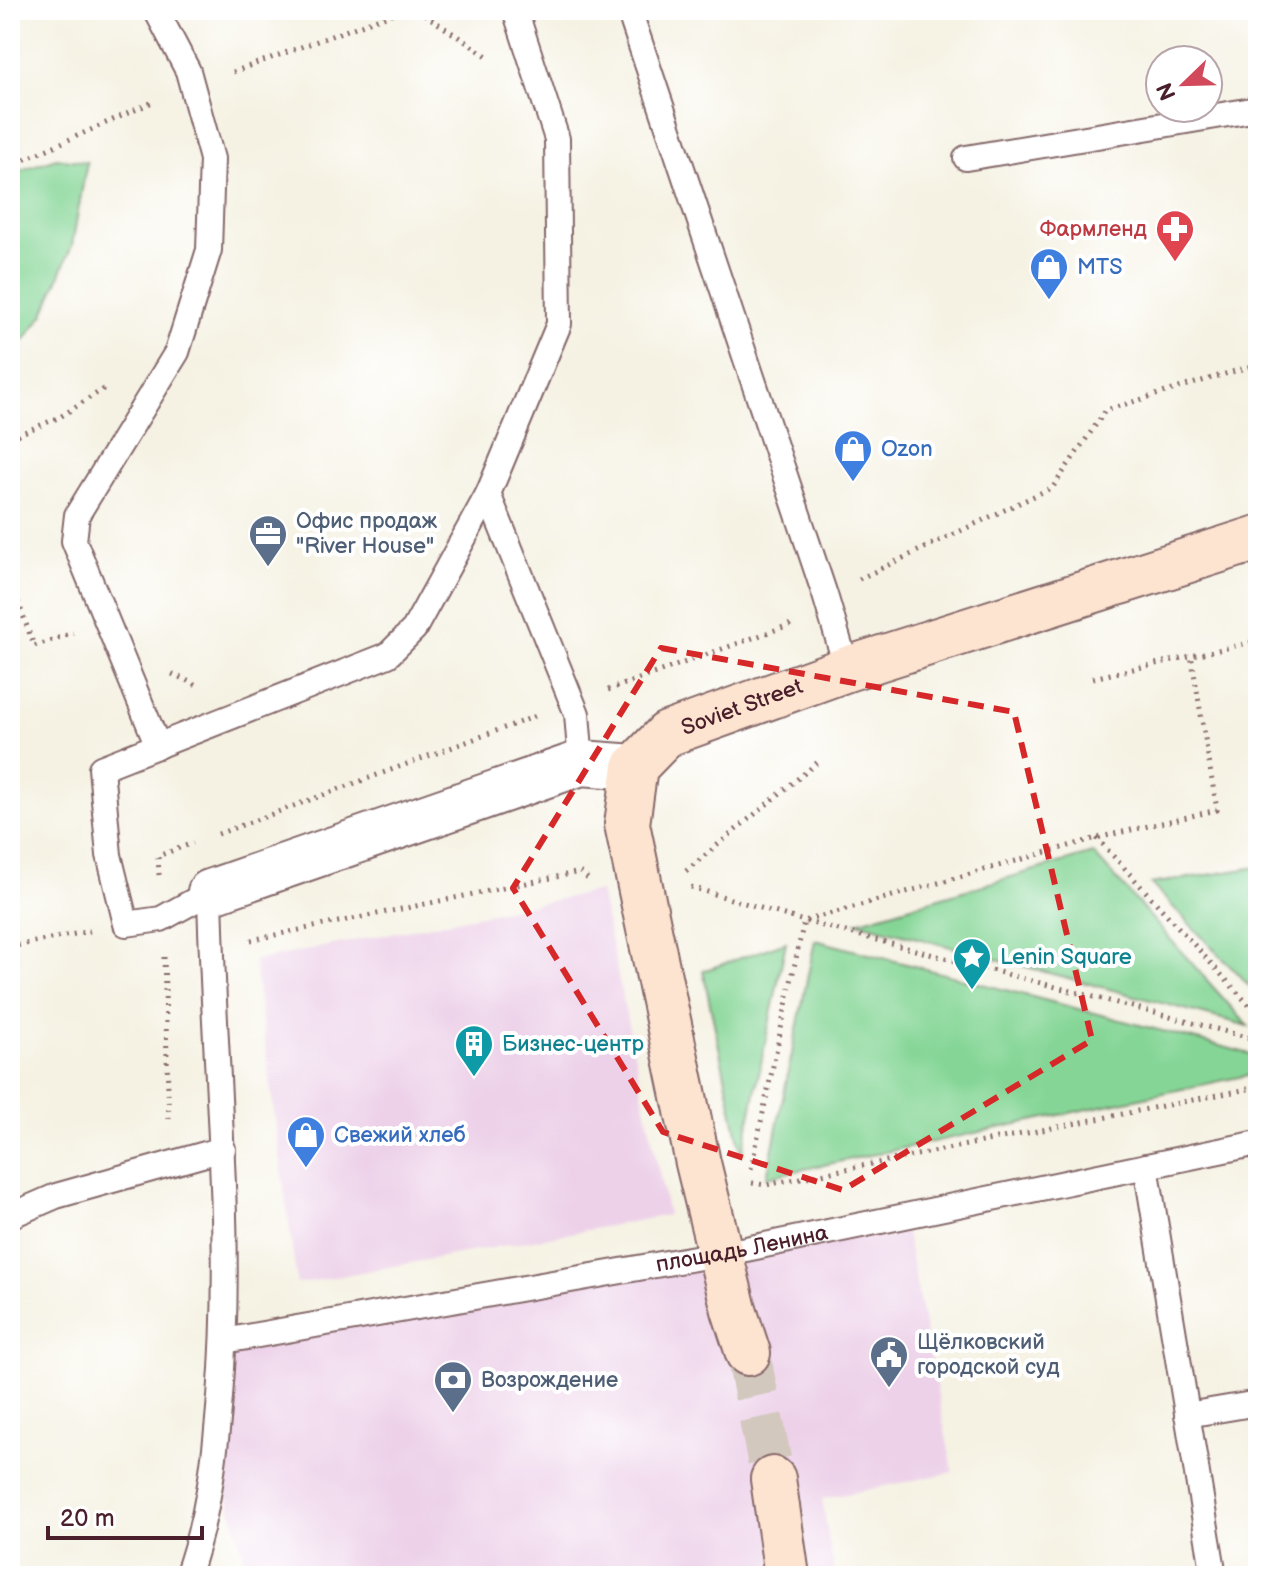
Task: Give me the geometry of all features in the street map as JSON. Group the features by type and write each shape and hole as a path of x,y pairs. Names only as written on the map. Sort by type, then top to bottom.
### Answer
{"street":[{"name":"Soviet Street","path":"635,767 667,734 847,669 1258,538"},
{"path":"210,892 581,763 635,767 627,824 698,1163 736,1251 748,1353"},
{"path":"773,1479 787,1576"}],"lane":[{"path":"156,10 188,71 212,159 209,250 177,352 77,515 74,541 158,746"},
{"path":"187,1576 202,1535 215,1449 224,1341 223,1149 210,892 161,919 126,924 109,855 101,768 388,655 414,629 488,494 559,324 557,139 515,10"},
{"path":"629,10 847,669"},
{"path":"966,158 1258,109"},
{"path":"488,494 577,714 581,763"},
{"name":"площадь Ленина","path":"224,1341 736,1251 1258,1143"},
{"path":"10,1216 56,1196 223,1149"},
{"path":"1146,1166 1214,1576"},
{"path":"1187,1415 1258,1403"}],"path":[{"path":"233,72 402,10"},
{"path":"418,10 490,58"},
{"path":"10,166 160,99 164,111"},
{"path":"1106,410 1258,364"},
{"path":"10,438 60,417 107,388 114,376"},
{"path":"10,579 34,646 107,621"},
{"path":"1093,678 1258,641"},
{"path":"804,921 1097,838 1217,810 1191,655"},
{"path":"171,673 196,687 209,683"},
{"path":"685,872 818,762"},
{"path":"1097,838 1258,1015"},
{"path":"211,948 580,872 592,882"},
{"path":"687,886 804,921 1258,1040"},
{"path":"736,1251 804,921"},
{"path":"10,947 126,924"},
{"path":"742,1176 749,1183 766,1185 1258,1087"}],"highlighted area":[{"path":"661,648 1014,712 1092,1040 843,1190 663,1132 513,888"}],"shaded area":[{"path":"600,891 668,1215 297,1284 254,961"},
{"path":"903,1217 953,1472 822,1499 835,1576 249,1576 215,1449 224,1341"}],"green space":[{"path":"56,158 87,162 72,245 44,314 10,359 10,174"},
{"path":"1093,853 1248,1026 857,922"},
{"path":"1258,867 1258,995 1151,884"},
{"path":"815,940 1258,1056 1258,1073 767,1177"},
{"path":"786,942 742,1156 703,971"}],"tunnel":[{"path":"748,1353 773,1479"}],"place":[{"name":"Фармленд","path":"1175,263"},
{"name":"MTS","path":"1049,301"},
{"name":"Ozon","path":"853,483"},
{"name":"Офис продаж \"River House\"","path":"268,568"},
{"name":"Lenin Square","path":"972,991"},
{"name":"Бизнес-центр","path":"474,1078"},
{"name":"Свежий хлеб","path":"306,1169"},
{"name":"Щёлковский городской суд","path":"889,1389"},
{"name":"Возрождение","path":"453,1414"}]}
